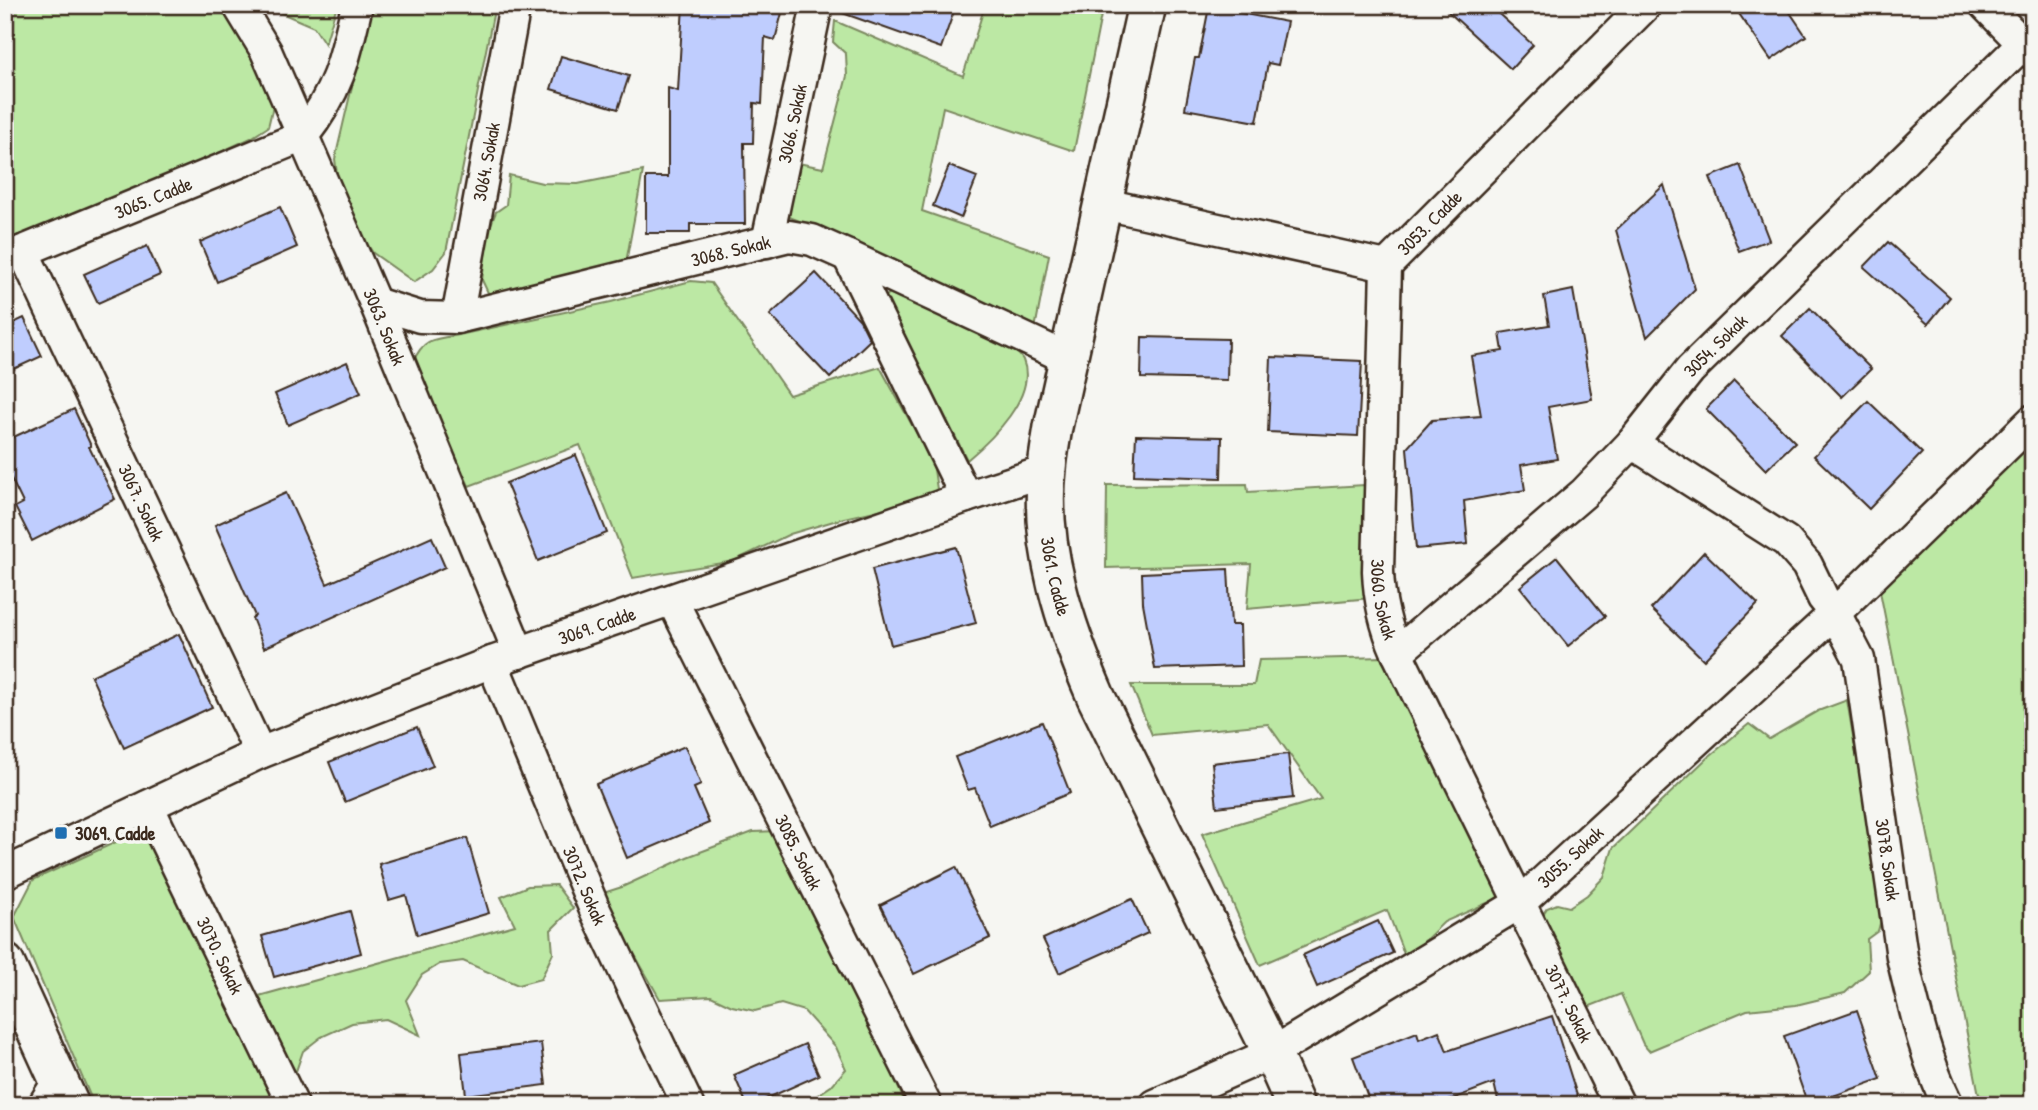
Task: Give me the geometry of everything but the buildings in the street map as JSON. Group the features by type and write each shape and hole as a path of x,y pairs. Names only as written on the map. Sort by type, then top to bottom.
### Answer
{"street":[{"name":"3063. Sokak","path":"238,5 266,51 375,303 506,658"},
{"path":"303,136 324,108 338,78 357,5"},
{"name":"3064. Sokak","path":"457,318 515,5"},
{"name":"3066. Sokak","path":"767,242 817,5"},
{"name":"3061. Cadde","path":"1147,5 1053,427 1046,471 1050,549 1059,593 1096,698 1272,1053 1295,1105"},
{"name":"3053. Cadde","path":"1104,204 1386,266 1646,5"},
{"path":"1985,5 2029,44"},
{"name":"3054. Sokak","path":"1397,653 1584,493 1632,443 1690,370 2029,44"},
{"name":"3065. Cadde","path":"14,255 303,136"},
{"name":"3068. Sokak","path":"375,303 420,317 457,318 789,236 812,240 1069,359"},
{"name":"3067. Sokak","path":"14,255 260,754"},
{"path":"848,256 967,497"},
{"name":"3060. Sokak","path":"1386,266 1378,571 1384,617 1397,653 1520,903"},
{"name":"3055. Sokak","path":"1155,1105 1272,1053 1520,903 1835,613 2033,421"},
{"name":"3078. Sokak","path":"1632,443 1786,541 1807,565 1859,659 1902,957 1935,1076 1950,1104"},
{"name":"3069. Cadde","path":"5,873 260,754 506,658 1046,471"},
{"name":"3085. Sokak","path":"672,600 926,1105"},
{"name":"3072. Sokak","path":"506,658 595,910 688,1105"},
{"name":"3070. Sokak","path":"148,806 293,1105"},
{"name":"3077. Sokak","path":"1520,903 1619,1105"},
{"path":"5,963 70,1105"}],"lane":[{"path":"34,1105 55,1071"}],"green space":[{"path":"5,5 222,5 238,23 273,106 268,127 251,138 102,207 5,242"},
{"path":"263,5 337,5 325,44 314,27"},
{"path":"371,5 495,5 446,252 433,269 414,282 373,253 350,218 339,190 335,159"},
{"path":"985,5 1103,5 1074,151 943,107 922,211 1049,255 1035,329 787,216 798,163 823,168 847,76 846,54 833,42 835,21 963,76"},
{"path":"643,171 625,268 517,294 489,295 482,280 488,232 496,212 506,205 509,175 542,183 578,184"},
{"path":"691,281 711,283 789,395 880,367 933,463 937,489 924,500 844,518 790,534 734,561 633,578 580,445 469,486 413,362 424,345 439,338 611,302"},
{"path":"891,292 1012,347 1023,360 1026,374 1018,402 999,429 967,460 885,297"},
{"path":"2033,439 2033,1105 2007,1105 1979,1095 1879,586"},
{"path":"1247,484 1248,492 1364,485 1371,598 1247,609 1251,564 1106,568 1107,485"},
{"path":"1385,657 1501,897 1444,922 1406,959 1387,910 1260,965 1202,834 1321,799 1268,724 1152,735 1131,685 1254,685 1259,660"},
{"path":"1847,700 1883,913 1878,931 1867,939 1869,971 1845,993 1796,1005 1747,1010 1649,1051 1643,1044 1621,994 1588,1007 1567,964 1552,946 1541,917 1547,908 1557,904 1569,907 1587,895 1604,877 1613,848 1707,758 1749,724 1769,739 1818,711"},
{"path":"140,831 150,837 277,1105 94,1105 14,917 33,880"},
{"path":"776,831 880,1045 906,1105 803,1105 831,1086 846,1069 836,1047 804,1011 781,1004 755,1011 732,1006 711,996 660,999 600,894 753,832"},
{"path":"556,885 573,908 551,930 553,953 541,979 518,985 463,961 440,964 422,975 406,1000 420,1035 386,1019 352,1023 321,1037 303,1051 295,1074 259,996 515,925 501,897 528,886"}],"place":[{"name":"3069. Cadde","path":"61,833"}]}
